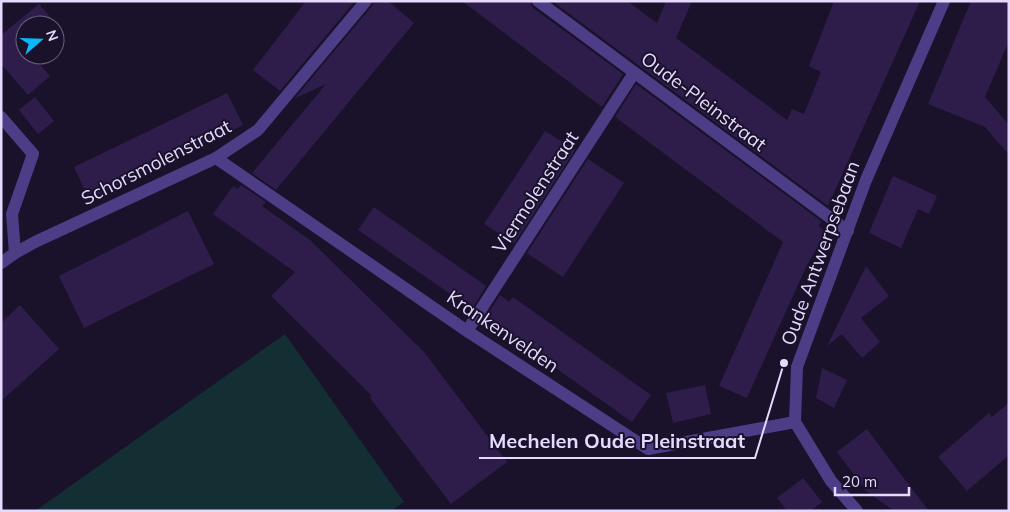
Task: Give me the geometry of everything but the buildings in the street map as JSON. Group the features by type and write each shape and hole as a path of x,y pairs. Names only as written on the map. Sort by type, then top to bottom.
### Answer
{"street":[{"name":"Schorsmolenstraat","path":"1,263 14,253 216,158 258,130 366,1"},
{"name":"Oude-Pleinstraat","path":"538,1 848,231"},
{"name":"Oude Antwerpsebaan","path":"794,422 797,367 866,180 944,1"},
{"name":"Viermolenstraat","path":"467,331 634,72"},
{"path":"1,117 33,154 12,214 14,253"},
{"name":"Krankenvelden","path":"216,158 467,331 648,449 794,422"},
{"path":"794,422 831,481 857,511"}],"green space":[{"path":"285,334 404,502 391,511 35,511"}],"place":[{"name":"Mechelen Oude Pleinstraat","path":"784,363"}]}
